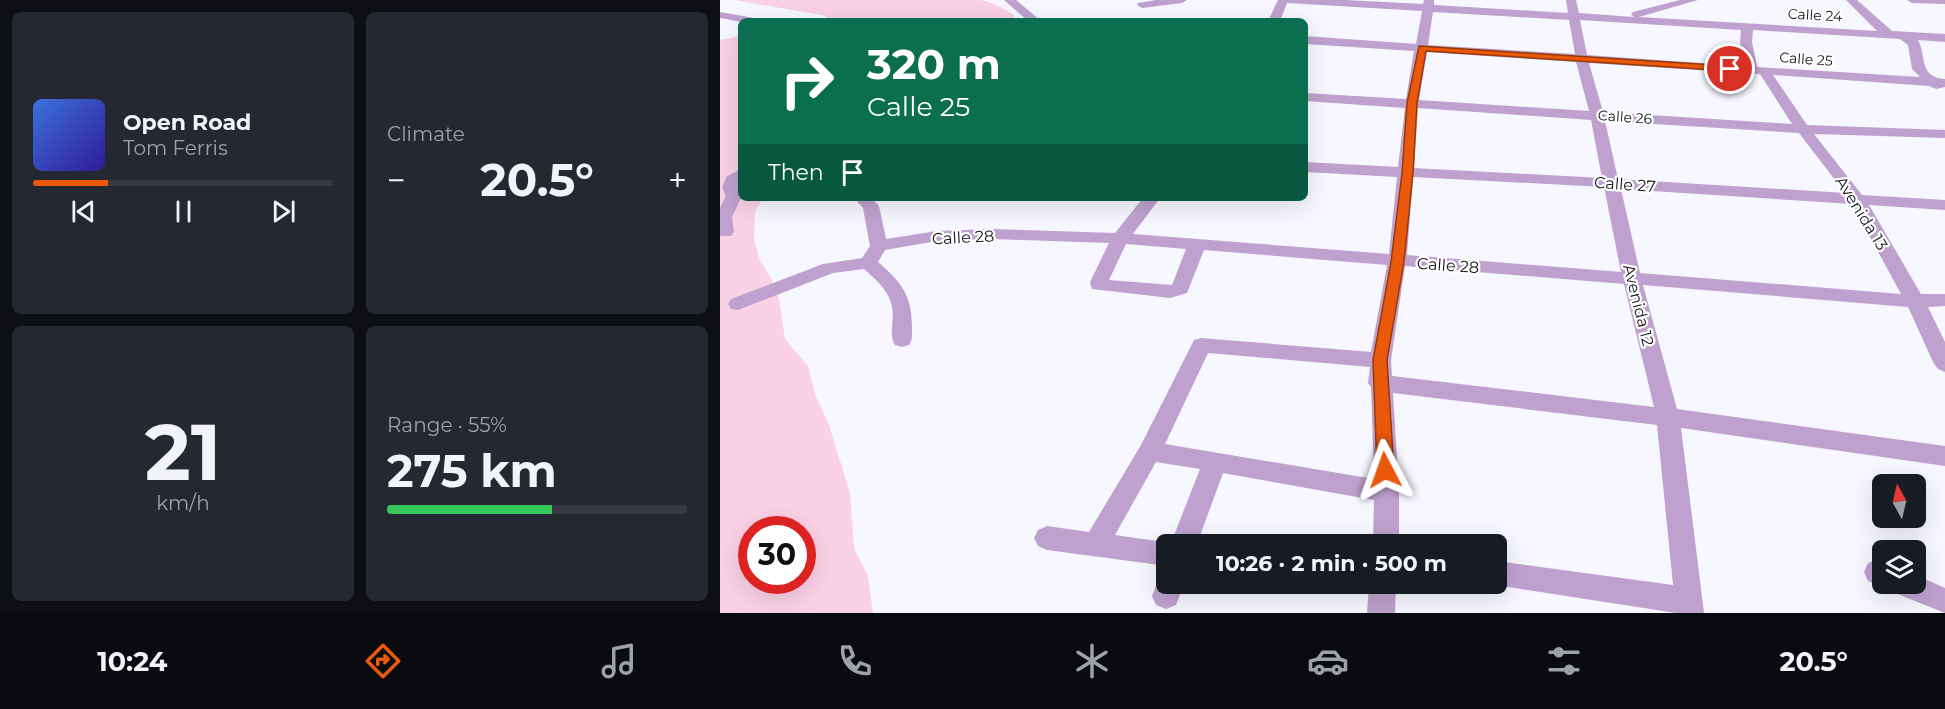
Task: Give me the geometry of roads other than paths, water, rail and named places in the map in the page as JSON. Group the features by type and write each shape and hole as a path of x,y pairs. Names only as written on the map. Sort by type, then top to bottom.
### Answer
{"street":[{"path":"1009,0 1031,18"},
{"path":"1142,6 1182,0"},
{"path":"1275,18 1283,0"},
{"name":"Calle 24","path":"1288,0 1573,8 1621,19 1945,38"},
{"path":"1621,19 1693,0"},
{"path":"1851,0 1887,34"},
{"path":"1912,0 1945,1"},
{"path":"1386,534 1387,492 1380,372 1397,262 1412,103 1428,4"},
{"name":"Avenida 12","path":"1573,8 1582,60 1597,116 1632,279 1668,417 1688,607"},
{"path":"721,16 738,19"},
{"name":"Avenida 13","path":"1748,27 1746,42 1758,70 1858,200 1915,301 1945,364"},
{"path":"1902,35 1914,43 1918,69 1939,83 1945,92"},
{"name":"Calle 25","path":"1308,40 1939,83"},
{"name":"Calle 26","path":"1308,97 1803,129 1945,134"},
{"name":"Calle 27","path":"1308,167 1610,183 1945,205"},
{"path":"725,232 724,217 734,196 730,187 733,179 738,176"},
{"path":"738,304 830,268 868,262 879,246 870,206 865,201"},
{"path":"1150,201 1120,238 1099,285 1177,291 1180,289 1197,244"},
{"name":"Calle 28","path":"879,246 938,236 992,234 1120,238 1397,262 1915,301 1945,300"},
{"path":"868,262 891,283 902,308 902,340"},
{"path":"1096,544 1150,451 1201,345 1668,417 1945,456"},
{"path":"1150,451 1387,492"},
{"path":"1188,534 1215,462"},
{"path":"1047,538 1156,552"},
{"path":"1507,576 1688,607"},
{"path":"1926,593 1945,601"},
{"path":"1380,613 1382,594"}]}
